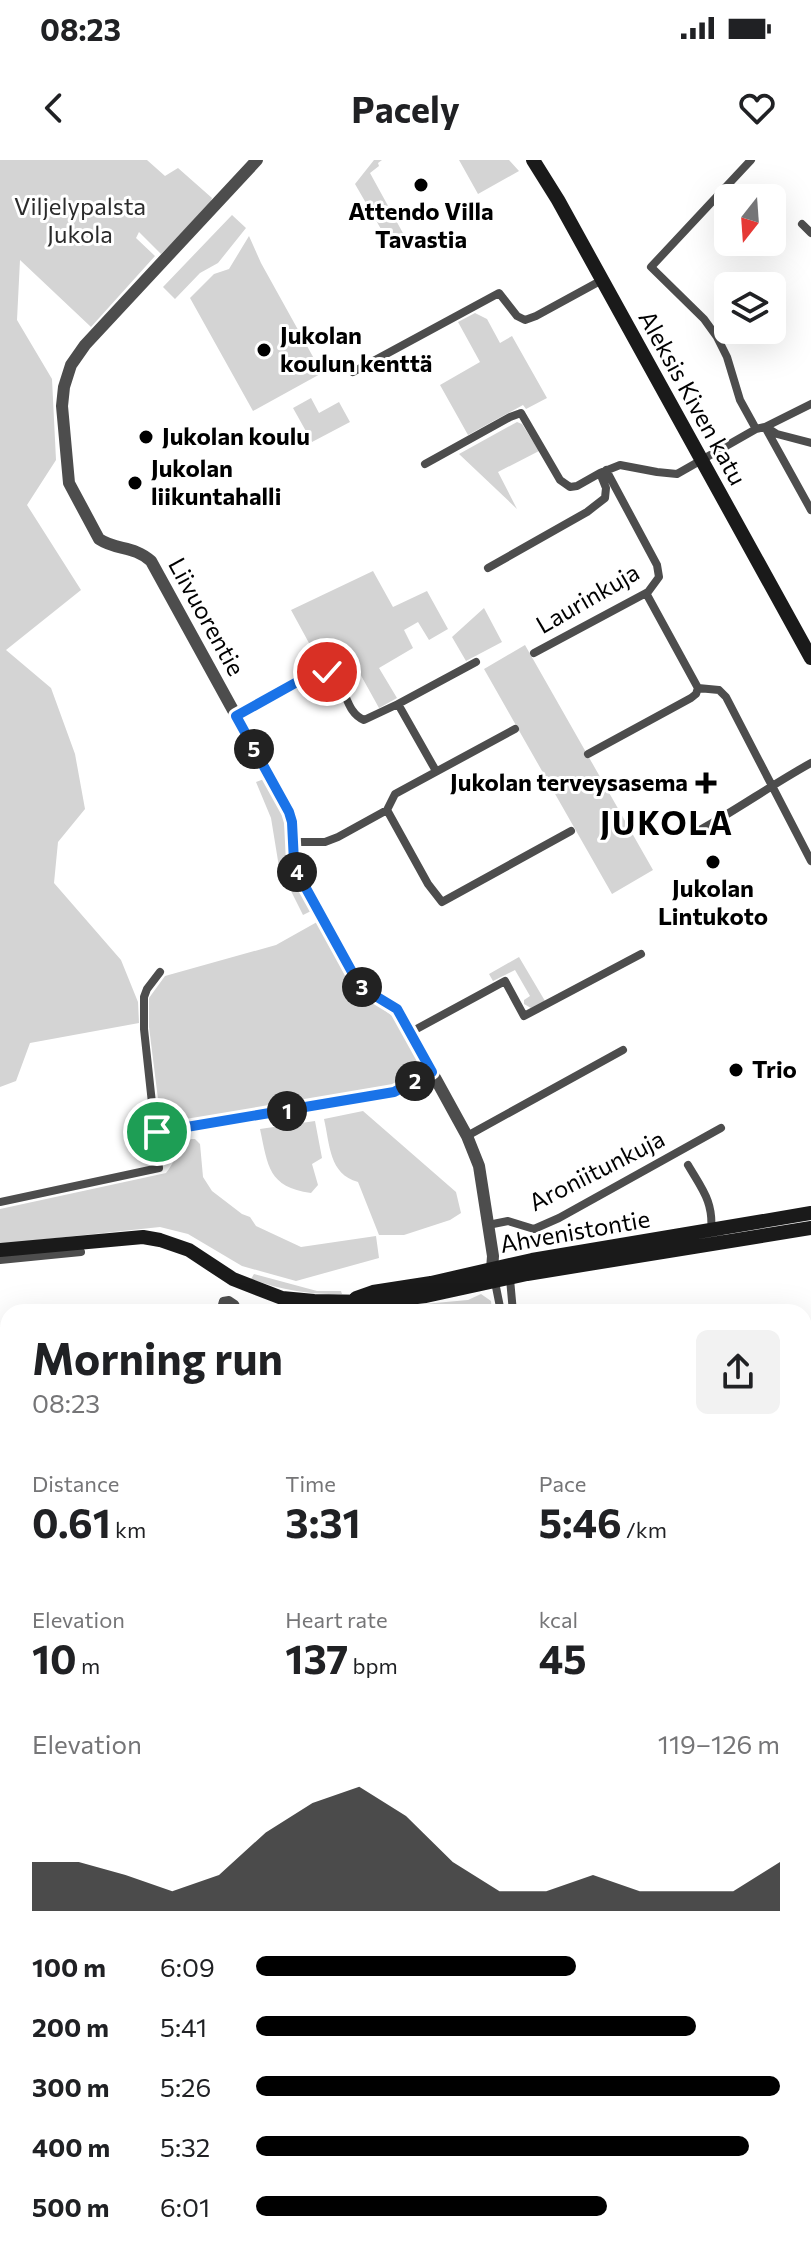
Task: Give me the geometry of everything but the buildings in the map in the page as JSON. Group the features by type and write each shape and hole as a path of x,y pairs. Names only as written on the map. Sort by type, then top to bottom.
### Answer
{"main road":[{"name":"Aleksis Kiven katu","path":"533,160 811,658"},
{"name":"Ahvenistontie","path":"712,1237 811,1213"},
{"name":"Ahvenistontie","path":"0,1250 143,1237 189,1250 233,1279 282,1298 372,1302 426,1296 499,1271 712,1237 811,1228"}],"street":[{"name":"Liivuorentie","path":"257,160 79,352 71,365 62,406 69,483 93,529 104,543 141,552 151,561 289,812 297,872 357,981 364,989 397,1009 411,1032 467,1136 479,1166 499,1271"},
{"path":"751,160 651,267 704,319 717,337 727,357 740,400 761,428 811,510"},
{"path":"802,224 811,233"},
{"path":"353,372 499,293 517,316 525,320 602,280"},
{"path":"425,464 521,413 560,480 570,487 620,465 677,474 811,404"},
{"path":"761,428 811,443"},
{"path":"488,568 587,512 605,498 603,472"},
{"name":"Laurinkuja","path":"534,653 646,593 657,583 657,565 603,472"},
{"path":"588,754 696,694 698,688 646,593"},
{"path":"236,716 315,672 327,672 336,678 357,717 364,720 476,662"},
{"path":"698,688 719,690 726,697 811,861"},
{"path":"398,704 436,771"},
{"path":"294,842 325,842 338,837 387,810 395,794 515,729"},
{"path":"700,830 811,763"},
{"path":"387,810 428,884 442,902 571,831"},
{"path":"411,1032 505,981 524,1016 641,954"},
{"path":"0,1202 159,1168 144,1029 144,997 160,972"},
{"path":"467,1136 623,1050"},
{"path":"157,1132 394,1092 432,1072"},
{"name":"Aroniitunkuja","path":"488,1225 508,1221 534,1229 721,1128"},
{"path":"688,1165 712,1209 712,1237"},
{"path":"0,1260 81,1252"},
{"path":"499,1271 501,1304"},
{"path":"499,1271 510,1304"}],"green space":[{"name":"Viljelypalsta Jukola","path":"0,160 147,160 165,176 178,168 212,198 161,254 139,232 136,238 155,256 91,327 20,260 17,320 52,379 56,460 27,505 81,590 6,650 51,688 75,754 85,809 58,842 54,883 121,960 138,1002 139,1023 30,1043 16,1081 0,1087"},
{"path":"374,160 382,160 370,173 404,235 389,243 355,184"},
{"path":"459,160 509,160 519,171 478,194"},
{"path":"232,215 246,228 218,263 200,273 175,299 163,287"},
{"name":"Jukolan koulun kenttä","path":"249,236 322,373 253,411 190,298 214,274 229,269"},
{"path":"475,313 487,319 500,343 512,336 547,398 526,409 523,405 468,435 440,385 480,362 458,322"},
{"path":"311,398 319,413 339,402 350,422 312,442 293,408"},
{"path":"517,422 522,424 539,451 498,472 517,509 459,454"},
{"path":"373,571 393,607 427,591 448,629 429,640 418,622 404,630 413,648 379,668 397,698 379,708 348,652 321,665 291,610"},
{"path":"484,608 502,642 466,661 452,637"},
{"path":"525,645 653,870 612,894 484,669"},
{"path":"264,779 284,819 288,857 313,910 303,915 279,867 271,818 256,782"},
{"path":"317,922 355,988 395,1018 421,1064 419,1072 393,1087 185,1123 161,1123 149,1027 149,998 165,976 276,945"},
{"path":"519,957 545,1001 531,1008 524,1004 530,996 515,970 493,981 489,974"},
{"path":"363,1111 456,1192 461,1213 450,1220 404,1235 379,1235 358,1182 341,1172 332,1157 324,1119"},
{"path":"315,1121 322,1158 312,1164 318,1185 311,1193 286,1186 272,1173 260,1129"},
{"path":"191,1139 200,1144 203,1177 212,1191 250,1217 256,1226 301,1247 376,1236 379,1258 296,1281 242,1266 188,1234 160,1227 0,1244 0,1209 166,1173"},
{"path":"254,1274 317,1291 341,1291 342,1294 285,1289 251,1279"},
{"path":"481,1294 491,1304 424,1304 468,1300"}],"place":[{"name":"Attendo Villa Tavastia","path":"421,185"},
{"name":"Jukolan koulun kenttä","path":"264,350"},
{"name":"Jukolan koulu","path":"146,437"},
{"name":"Jukolan liikuntahalli","path":"135,483"},
{"name":"Jukolan terveysasema","path":"706,783"},
{"name":"Jukolan Lintukoto","path":"713,862"},
{"name":"Trio","path":"736,1070"}],"district":[{"name":"JUKOLA","path":"667,824"}],"route":[{"path":"157,1132 394,1092 432,1072 397,1009 364,989 357,981 320,915 297,872 289,812 236,716 315,672 327,672"}]}
